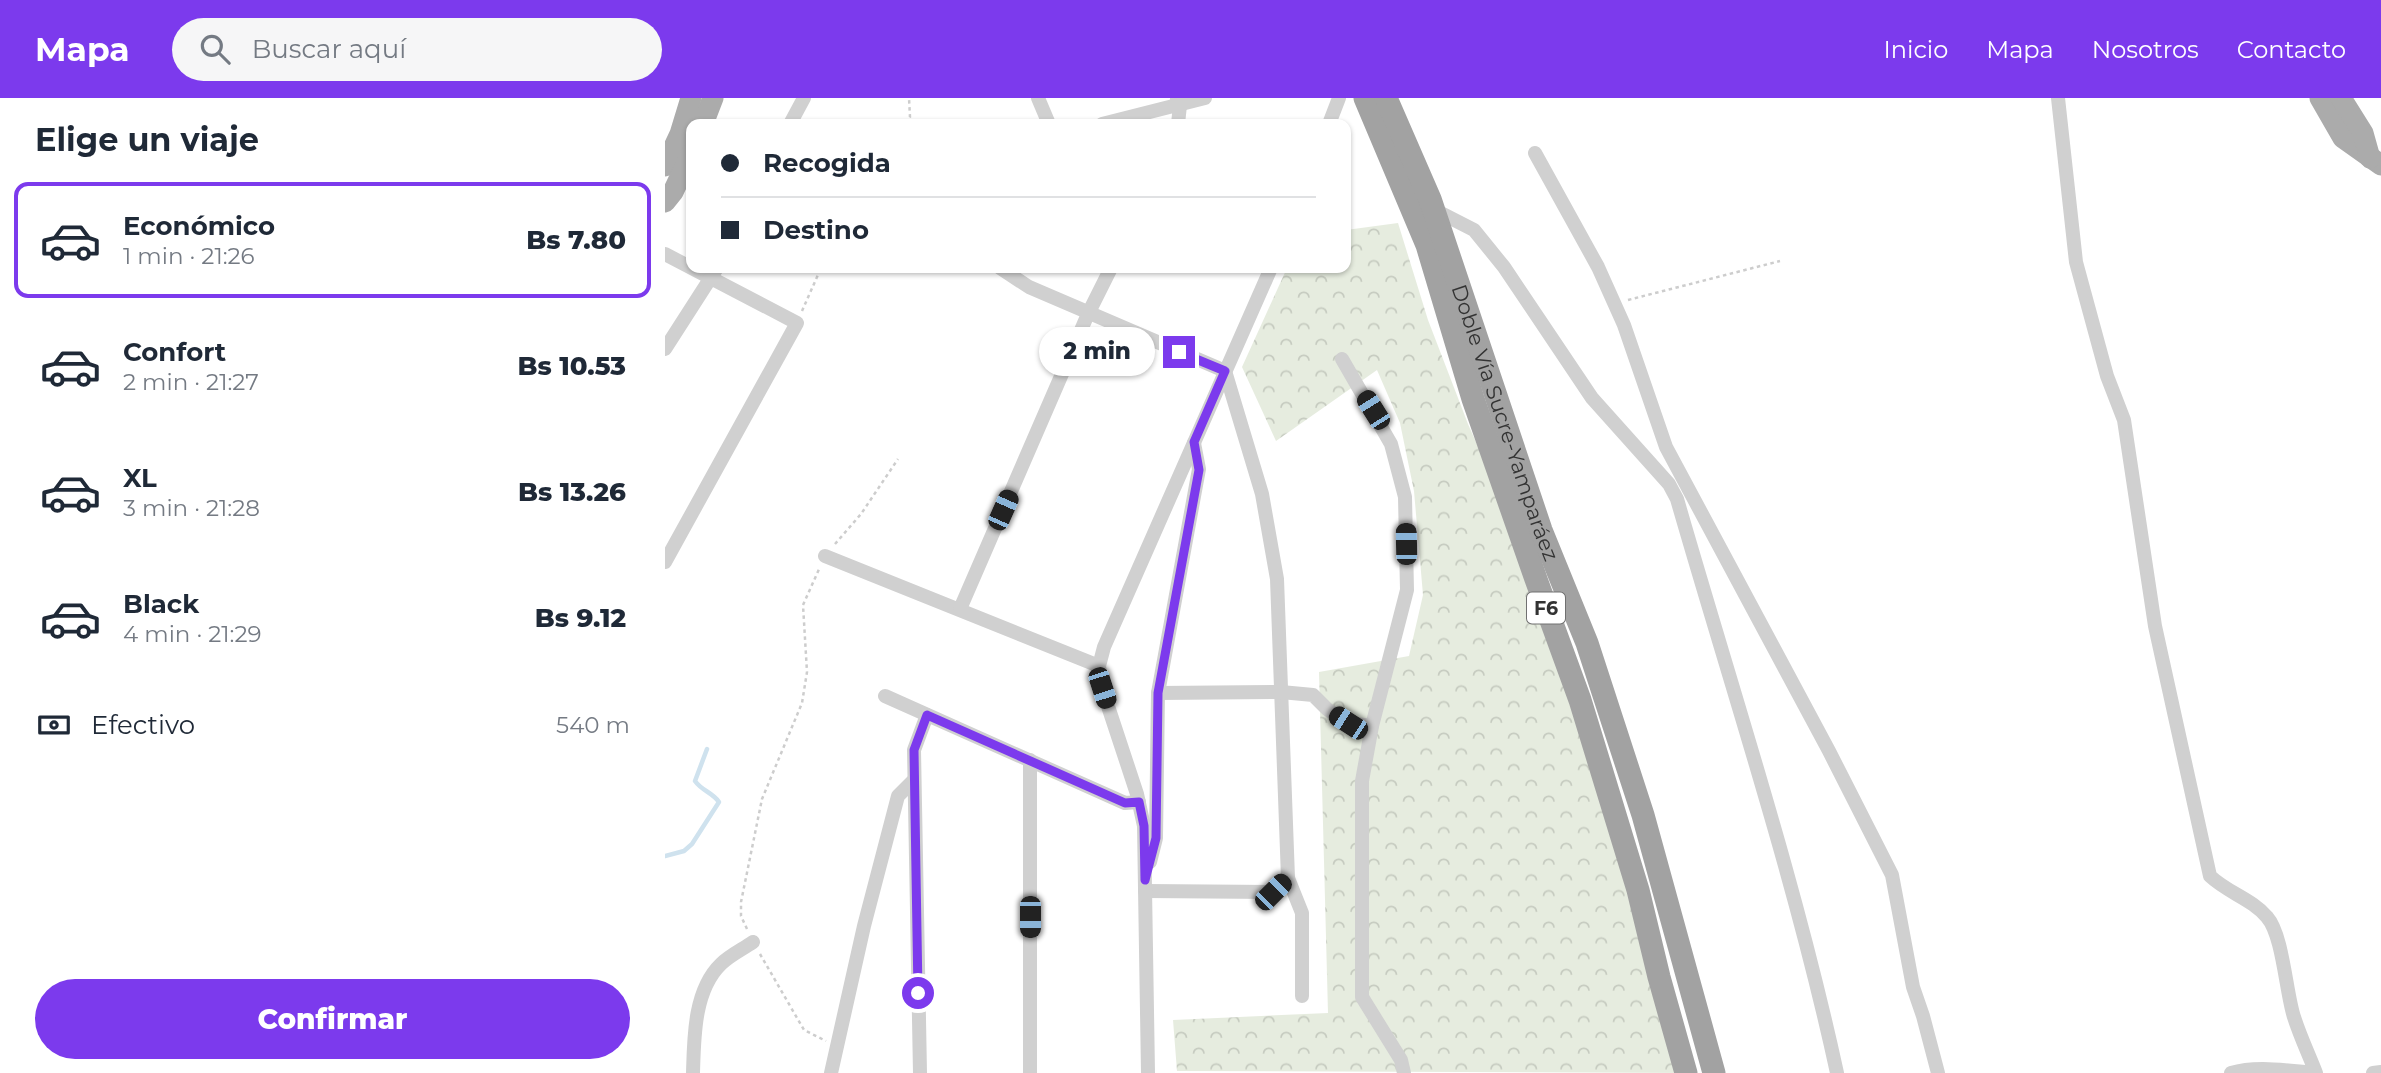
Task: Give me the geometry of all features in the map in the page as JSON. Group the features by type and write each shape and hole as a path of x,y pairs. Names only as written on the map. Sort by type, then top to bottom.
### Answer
{"highway":[{"name":"Doble Vía Sucre-Yamparáez","path":"1365,98 1423,209 1427,245 1473,398 1585,713 1638,890 1686,1073"},
{"name":"Doble Vía Sucre-Yamparáez","path":"1386,98 1423,209 1537,517 1587,643 1668,903 1714,1073"}],"main road":[{"path":"665,201 674,192 670,171 691,98"},
{"path":"705,119 713,98"},
{"path":"2320,98 2343,138 2378,163"},
{"path":"2341,98 2378,163"},
{"path":"670,171 686,158"}],"street":[{"path":"793,119 804,98"},
{"path":"1038,98 1047,119"},
{"path":"1119,119 1178,102 1205,98"},
{"path":"1331,119 1339,98"},
{"path":"2058,98 2076,262 2107,376 2124,420 2155,626 2207,866 2210,876 2224,889 2253,904 2269,919 2275,933 2293,1016 2315,1073 2263,1069 2244,1069 2231,1073"},
{"path":"1535,153 1598,267 1624,325 1666,447 1829,751 1892,876 1913,987 1938,1073"},
{"path":"1423,209 1474,230 1503,267 1592,398 1669,484 1677,499 1780,847 1818,987 1837,1073"},
{"path":"665,254 686,262"},
{"path":"665,349 714,273 797,323 665,562"},
{"path":"1008,273 1029,287 1088,314 1225,371"},
{"path":"960,609 1088,314 1108,273"},
{"path":"1148,1073 1144,826 1139,802 1102,688 1099,666 1104,647 1269,273"},
{"path":"1342,359 1391,444 1405,497 1407,590 1372,726 1361,781 1362,997 1401,1060 1404,1073"},
{"path":"1225,371 1262,494 1277,579 1288,878 1301,913 1301,996"},
{"path":"1145,886 1156,838 1158,693 1199,470 1194,442"},
{"path":"1669,484 1684,481"},
{"path":"825,556 1099,666"},
{"path":"1158,693 1281,692 1313,695 1327,709 1348,723 1372,726"},
{"path":"885,696 1125,803 1139,802"},
{"path":"920,1073 914,750 927,715"},
{"path":"1030,761 1030,1073"},
{"path":"831,1073 864,926 898,796 914,780"},
{"path":"1145,886 1273,892 1288,878"},
{"path":"693,1073 694,1034 705,985 722,963 753,942"},
{"path":"2373,1073 2381,1072"}],"path":[{"path":"909,98 909,119"},
{"path":"1614,303 1780,261"},
{"path":"797,323 819,273"},
{"path":"837,1045 804,1030 740,916 740,902 762,799 802,703 807,672 803,605 825,556 860,514 898,460"}],"green space":[{"path":"1398,223 1428,320 1468,424 1525,553 1690,1073 1177,1071 1173,1020 1328,1013 1319,672 1409,656 1423,595 1414,491 1400,423 1377,370 1276,441 1242,367 1285,273 1351,273 1351,229"}],"waterway":[{"path":"665,856 684,851 692,844 719,802 695,781 707,749"}],"route":[{"path":"918,993 914,750 927,715 1125,803 1139,802 1144,826 1145,880 1156,838 1158,693 1199,470 1194,442 1225,371 1179,352"}]}
